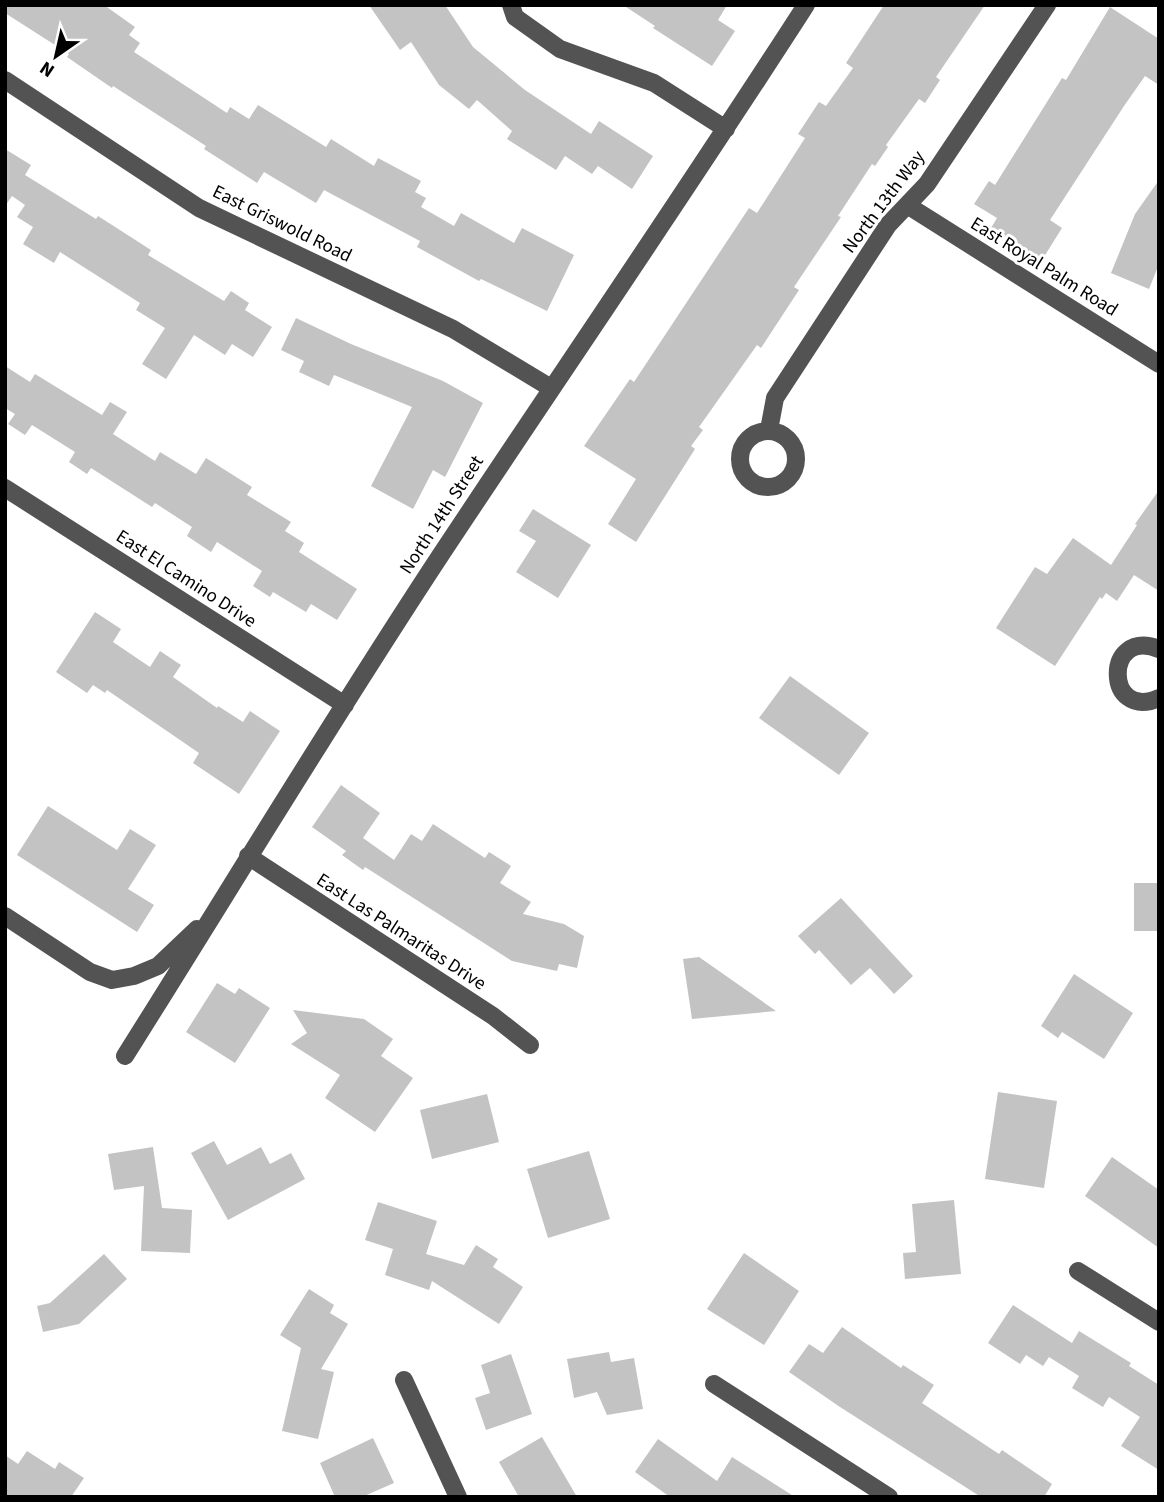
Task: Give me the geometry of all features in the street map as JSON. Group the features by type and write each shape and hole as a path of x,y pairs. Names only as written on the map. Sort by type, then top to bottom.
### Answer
{"street":[{"path":"511,5 515,16 560,49 654,83 726,129"},
{"name":"North 14th Street","path":"125,1056 345,705 551,388 726,129 806,5"},
{"name":"North 13th Way","path":"769,430 775,398 888,225 927,184 1047,5"},
{"name":"East Griswold Road","path":"5,80 199,208 453,329 551,388"},
{"name":"East Royal Palm Road","path":"906,205 1159,364"},
{"name":"East El Camino Drive","path":"5,488 345,705"},
{"path":"1159,649 1141,646 1125,653 1120,660 1116,677 1119,686 1131,699 1148,702 1159,698"},
{"name":"East Las Palmaritas Drive","path":"248,856 493,1016 530,1045"},
{"path":"5,916 90,972 112,979 134,976 158,966 217,909"},
{"path":"1078,1271 1159,1322"},
{"path":"404,1380 458,1497"},
{"path":"714,1384 889,1497"}],"building":[{"path":"5,5 104,5 135,27 129,35 140,43 134,52 227,113 230,107 249,119 258,105 326,147 331,139 374,166 378,158 421,181 415,192 426,198 421,207 454,226 461,213 514,243 522,228 574,255 547,311 481,279 479,281 417,247 420,241 324,190 316,203 264,172 257,183 204,149 206,146 67,57 69,54 5,13"},
{"path":"369,5 445,5 473,47 525,90 591,134 599,121 653,156 632,189 598,166 592,174 565,156 556,170 507,139 512,131 477,100 469,109 439,85 411,42 400,50"},
{"path":"623,5 727,5 718,20 735,31 712,66"},
{"path":"884,5 985,5 936,77 940,80 925,103 919,99 838,216 841,217 794,287 799,290 761,348 757,345 699,427 703,430 691,446 695,449 636,542 608,524 636,479 584,446 630,379 634,382 749,208 757,213 805,138 798,134 819,102 826,106 853,68 846,63"},
{"path":"1110,7 1159,39 1159,85 1145,76 1124,106 1050,220 1062,228 1042,260 991,228 997,218 974,204 989,181 995,185 1062,78 1066,80"},
{"path":"5,149 31,165 25,175 96,219 98,216 151,250 148,255 224,301 231,291 249,303 245,310 272,327 253,357 232,344 225,355 194,335 166,379 142,364 165,328 136,310 140,303 60,252 54,263 23,244 33,227 17,217 25,205 12,196 5,206"},
{"path":"1159,180 1159,264 1149,289 1111,273 1135,214"},
{"path":"296,318 351,344 443,381 483,403 445,477 433,470 413,509 371,486 412,407 334,375 329,386 299,372 304,361 281,350"},
{"path":"5,366 30,382 35,374 102,415 110,402 127,412 113,434 155,461 160,452 196,474 206,458 252,487 247,495 291,522 285,531 304,543 299,552 357,589 337,620 311,604 306,612 273,592 270,597 253,586 262,571 217,542 211,552 187,536 192,527 155,503 152,507 91,468 87,474 69,462 75,452 32,425 25,435 8,424 15,414 5,408"},
{"path":"1159,490 1159,591 1134,575 1117,601 1106,593 1102,599 1100,597 1055,666 996,628 1035,567 1047,574 1073,538 1111,565"},
{"path":"533,509 591,545 558,598 516,572 536,541 519,531"},
{"path":"95,612 121,629 113,642 150,667 160,651 181,665 173,677 217,708 218,706 243,722 250,711 280,731 239,794 193,763 199,753 107,690 105,693 93,685 87,693 56,672"},
{"path":"790,676 869,733 839,775 759,718"},
{"path":"341,785 380,813 363,838 394,860 411,834 422,841 433,824 485,858 489,852 511,866 500,883 531,902 523,914 564,924 584,936 577,968 559,964 557,971 512,961 342,855 346,851 312,827"},
{"path":"48,806 117,850 130,829 156,845 128,889 154,905 137,932 17,855"},
{"path":"1134,883 1159,883 1159,931 1134,931"},
{"path":"841,898 913,976 894,994 870,968 851,985 819,950 815,954 798,936"},
{"path":"699,957 776,1011 692,1019 683,959"},
{"path":"1074,974 1133,1013 1104,1059 1062,1032 1058,1038 1041,1026"},
{"path":"217,983 235,994 239,988 270,1008 235,1063 186,1032"},
{"path":"293,1010 364,1019 393,1039 381,1056 413,1078 375,1132 325,1098 340,1075 291,1044 307,1033"},
{"path":"998,1092 1057,1101 1044,1188 985,1179"},
{"path":"487,1094 499,1142 432,1159 420,1110"},
{"path":"214,1141 227,1165 261,1147 270,1164 291,1153 305,1179 228,1220 191,1153"},
{"path":"153,1147 162,1208 192,1210 190,1253 141,1251 144,1186 114,1190 108,1154"},
{"path":"589,1151 610,1219 548,1238 527,1169"},
{"path":"1112,1157 1159,1190 1159,1248 1085,1196"},
{"path":"954,1200 961,1274 905,1279 903,1253 916,1252 912,1204"},
{"path":"378,1202 437,1221 426,1254 464,1265 476,1245 498,1259 493,1267 523,1287 499,1324 432,1281 429,1290 385,1275 393,1249 365,1240"},
{"path":"744,1253 799,1291 764,1345 707,1309"},
{"path":"104,1254 127,1279 79,1324 43,1332 37,1306 50,1303"},
{"path":"309,1289 334,1305 330,1313 348,1324 321,1369 334,1372 318,1439 282,1431 301,1348 280,1335"},
{"path":"1013,1305 1072,1343 1079,1331 1131,1363 1129,1366 1159,1385 1159,1470 1121,1446 1140,1417 1109,1397 1103,1407 1072,1388 1079,1376 1049,1357 1043,1366 1026,1355 1020,1364 988,1343"},
{"path":"842,1327 901,1368 903,1365 934,1385 922,1403 999,1454 1002,1450 1052,1484 1044,1497 981,1497 789,1372 809,1344 823,1353"},
{"path":"609,1352 611,1362 634,1358 643,1409 607,1415 597,1392 574,1398 567,1359"},
{"path":"511,1354 532,1414 486,1430 475,1398 490,1393 481,1365"},
{"path":"542,1437 577,1497 519,1497 499,1462"},
{"path":"373,1438 394,1483 362,1497 335,1497 320,1463"},
{"path":"658,1439 717,1481 732,1457 795,1497 670,1497 635,1472"},
{"path":"27,1451 55,1469 59,1462 84,1478 71,1497 5,1497 5,1455 18,1464"}]}
